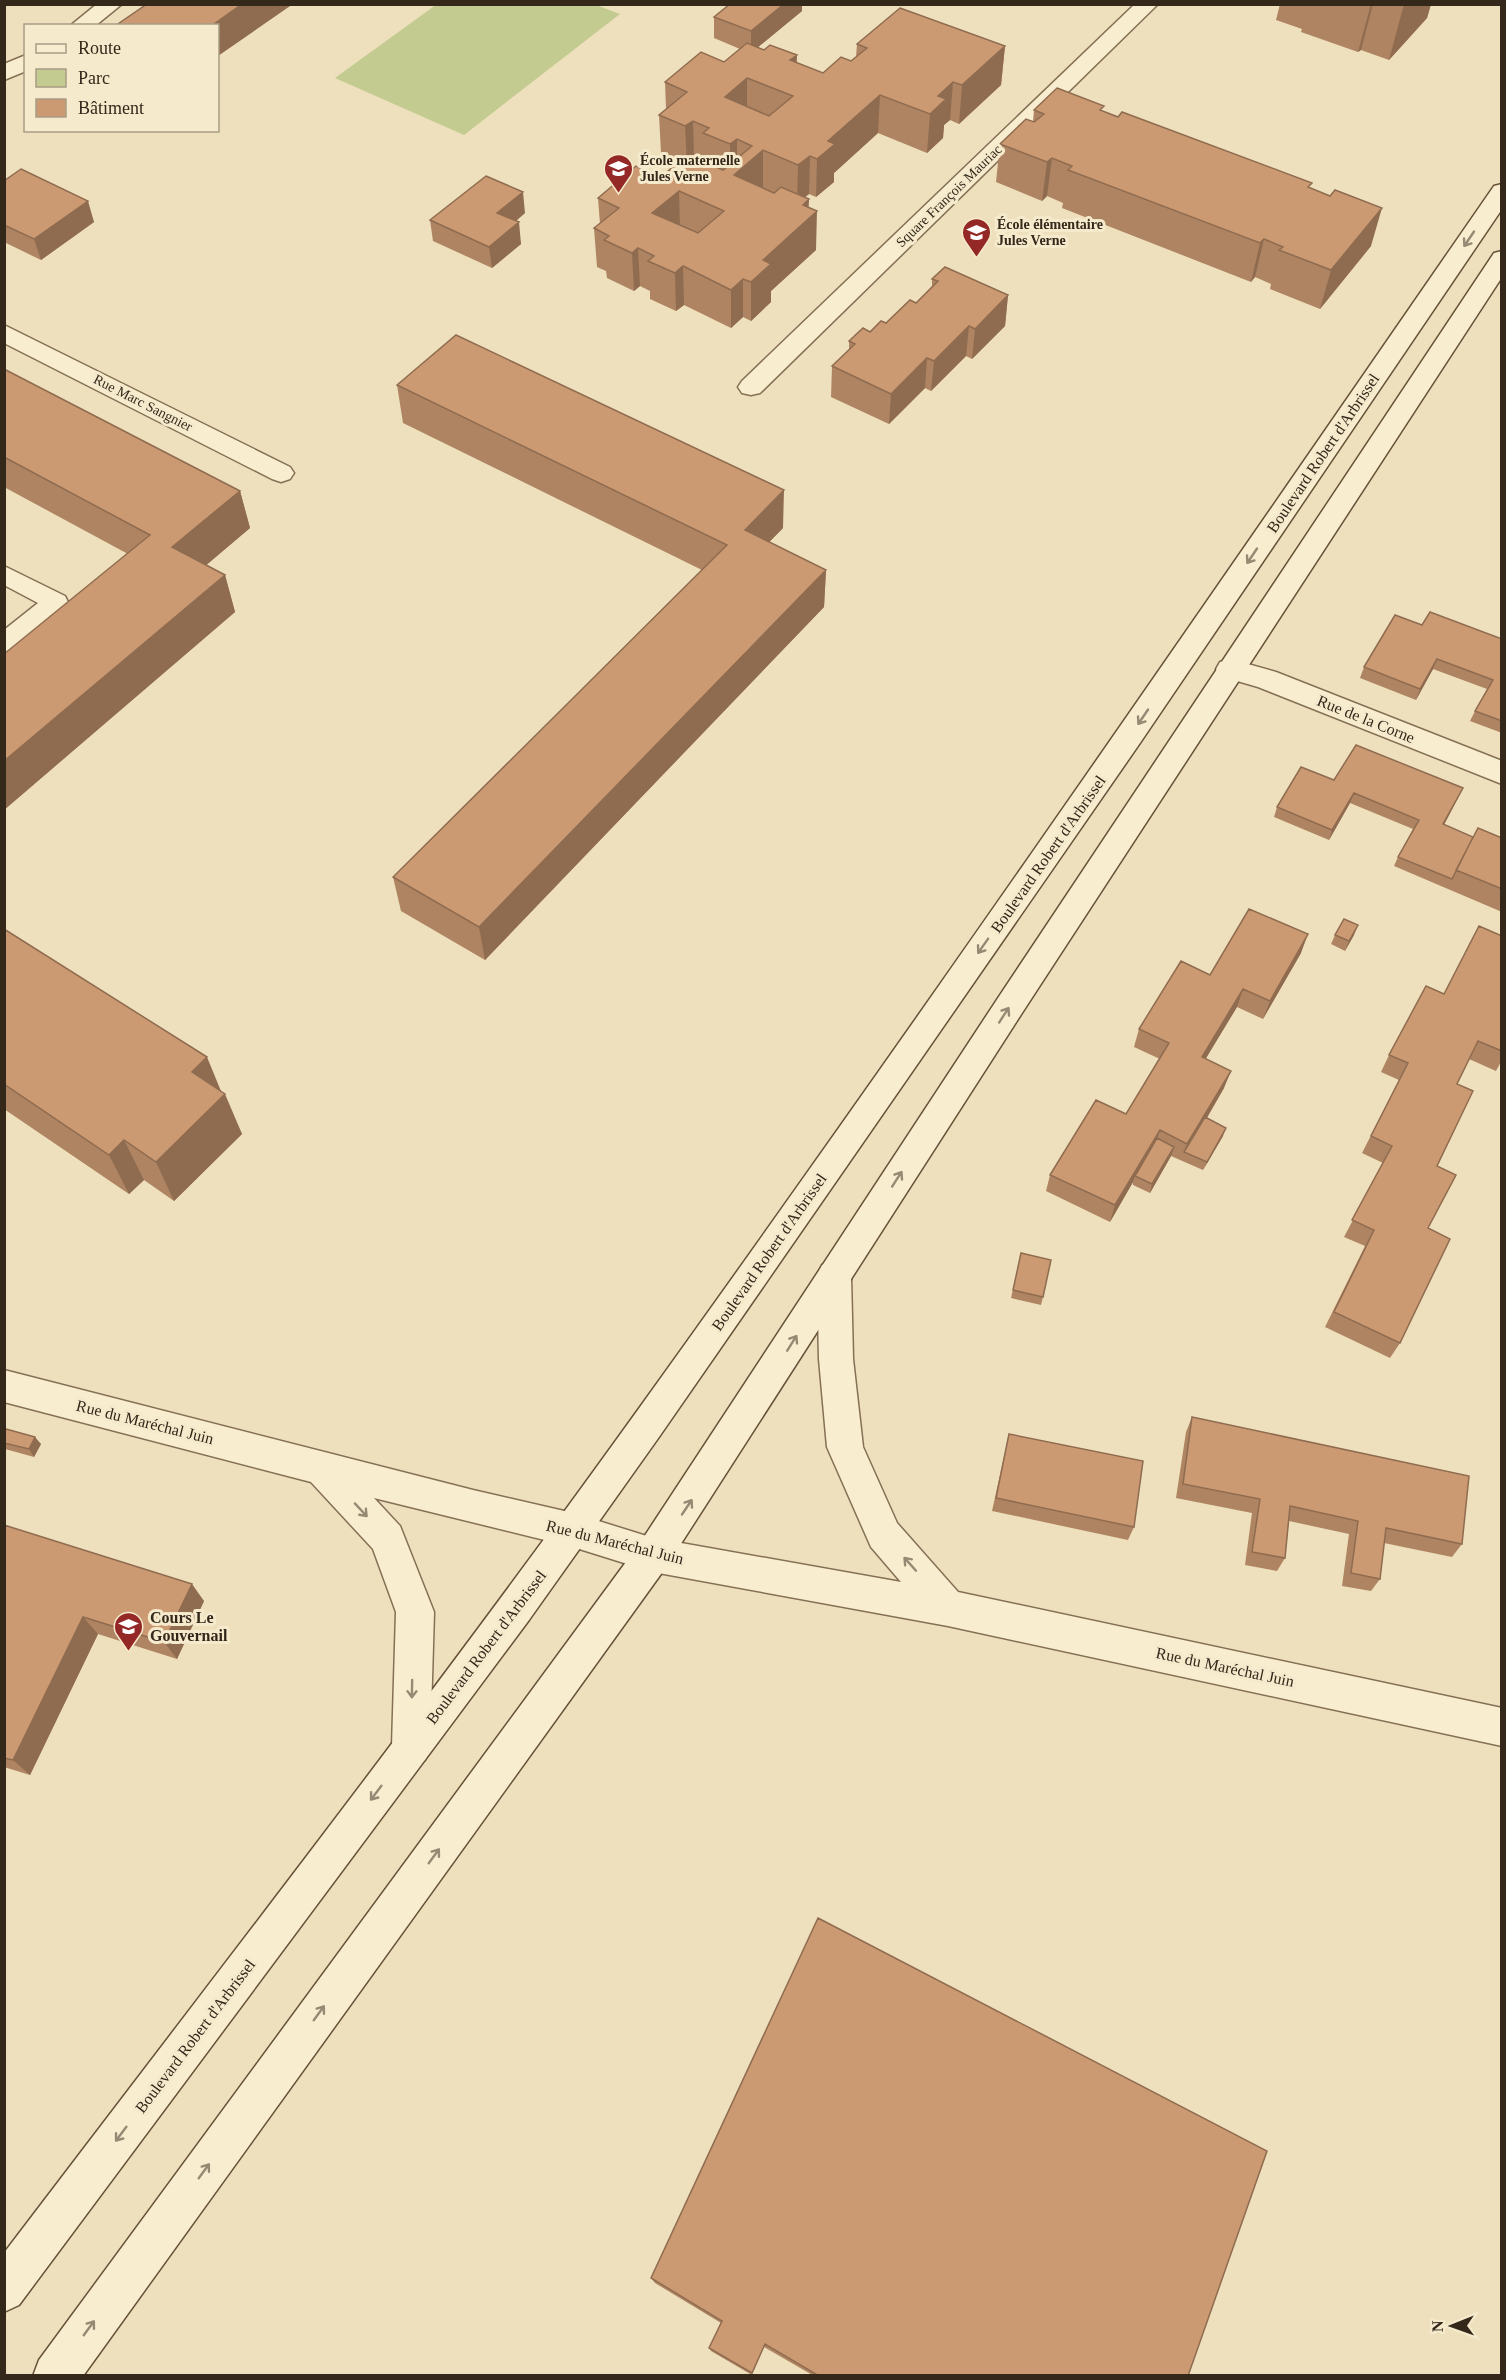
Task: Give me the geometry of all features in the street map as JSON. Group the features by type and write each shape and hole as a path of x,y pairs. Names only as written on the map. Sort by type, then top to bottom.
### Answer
{"street":[{"path":"83,24 112,4"},
{"name":"Square François Mauriac","path":"751,387 1148,4"},
{"path":"4,74 24,62"},
{"name":"Boulevard Robert d'Arbrissel","path":"4,2290 573,1530 1130,736 1502,191"},
{"path":"55,2376 653,1555 716,1464 834,1276 1230,669 1502,258"},
{"name":"Rue Marc Sangnier","path":"4,333 281,472"},
{"name":"Rue de la Corne","path":"1230,669 1266,679 1502,772"},
{"path":"834,1276 836,1359 845,1447 884,1536 948,1608"},
{"name":"Rue du Maréchal Juin","path":"4,1386 473,1507 573,1530 653,1555 948,1608 1502,1727"},
{"path":"321,1467 387,1538 415,1612 411,1746"}],"lane":[{"path":"4,574 56,602 4,644"}],"green space":[{"path":"437,4 596,5 620,14 464,135 335,78"}],"building":[{"path":"147,4 242,4 214,24 118,24"},
{"path":"730,4 784,4 751,31 714,17"},
{"path":"900,8 1005,46 962,85 953,82 938,96 946,99 930,114 880,95 828,141 835,144 817,159 810,156 798,165 763,150 734,175 774,193 781,187 809,199 803,205 817,211 763,260 771,264 751,282 743,279 731,290 683,266 675,273 648,261 654,256 638,248 632,253 604,240 609,236 594,228 619,208 598,198 636,166 661,177 688,154 723,170 752,146 737,139 730,144 703,133 709,128 693,121 685,126 659,115 687,92 665,82 701,52 724,62 747,43 764,50 770,45 797,55 790,60 823,73 841,57 851,61 867,48 857,44","holes":["747,78 793,96 769,116 725,97","679,191 724,211 698,233 652,213"]},
{"path":"1057,88 1104,106 1100,110 1118,117 1122,112 1312,183 1308,187 1330,196 1335,190 1382,208 1331,270 1279,250 1283,247 1264,239 1260,243 1068,170 1072,166 1052,158 1047,162 1000,144 1026,119 1034,122 1044,114 1034,110"},
{"path":"21,169 88,201 34,239 4,225 4,181"},
{"path":"486,176 523,192 497,213 519,222 489,247 430,220"},
{"path":"945,267 1008,295 975,329 969,326 934,361 927,358 891,394 832,366 855,344 849,341 863,328 870,332 881,321 886,323 910,300 916,303 938,281 932,279"},
{"path":"456,335 784,490 745,530 826,570 479,927 393,877 727,545 397,385"},
{"path":"4,369 240,491 172,547 225,575 4,761 4,654 150,535 4,457"},
{"path":"1430,612 1502,639 1502,721 1475,711 1493,680 1437,659 1420,689 1364,667 1395,615 1422,625"},
{"path":"1356,745 1463,788 1443,824 1473,837 1452,879 1398,857 1419,820 1354,793 1332,830 1277,807 1301,767 1334,780"},
{"path":"1478,828 1502,838 1502,889 1456,870"},
{"path":"1249,909 1308,934 1270,1001 1243,989 1202,1057 1231,1071 1187,1144 1160,1130 1115,1205 1050,1175 1096,1100 1126,1114 1169,1043 1139,1029 1181,961 1210,975"},
{"path":"1344,919 1358,925 1349,941 1335,935"},
{"path":"1479,926 1502,936 1502,1051 1478,1041 1457,1084 1473,1091 1437,1166 1456,1175 1428,1228 1450,1239 1400,1343 1334,1312 1374,1230 1352,1220 1392,1146 1371,1136 1408,1063 1389,1055 1426,986 1444,994"},
{"path":"4,929 207,1057 192,1072 225,1094 156,1162 124,1140 109,1155 4,1084"},
{"path":"1205,1117 1226,1128 1207,1162 1184,1152"},
{"path":"1157,1138 1174,1147 1152,1184 1135,1176"},
{"path":"1021,1253 1051,1260 1043,1297 1013,1290"},
{"path":"1192,1417 1469,1476 1462,1544 1386,1528 1380,1579 1351,1573 1358,1521 1290,1506 1285,1558 1252,1552 1260,1499 1183,1484"},
{"path":"6,1429 35,1437 29,1449 4,1443"},
{"path":"1009,1434 1143,1461 1134,1527 996,1498"},
{"path":"4,1525 192,1584 164,1642 83,1617 13,1760 4,1758"},
{"path":"818,1918 1267,2151 1188,2376 819,2376 765,2344 752,2373 709,2348 722,2321 651,2278"}],"place":[{"name":"École maternelle Jules Verne","path":"619,194"},
{"name":"École élémentaire Jules Verne","path":"976,258"},
{"name":"Cours Le Gouvernail","path":"129,1652"}]}
